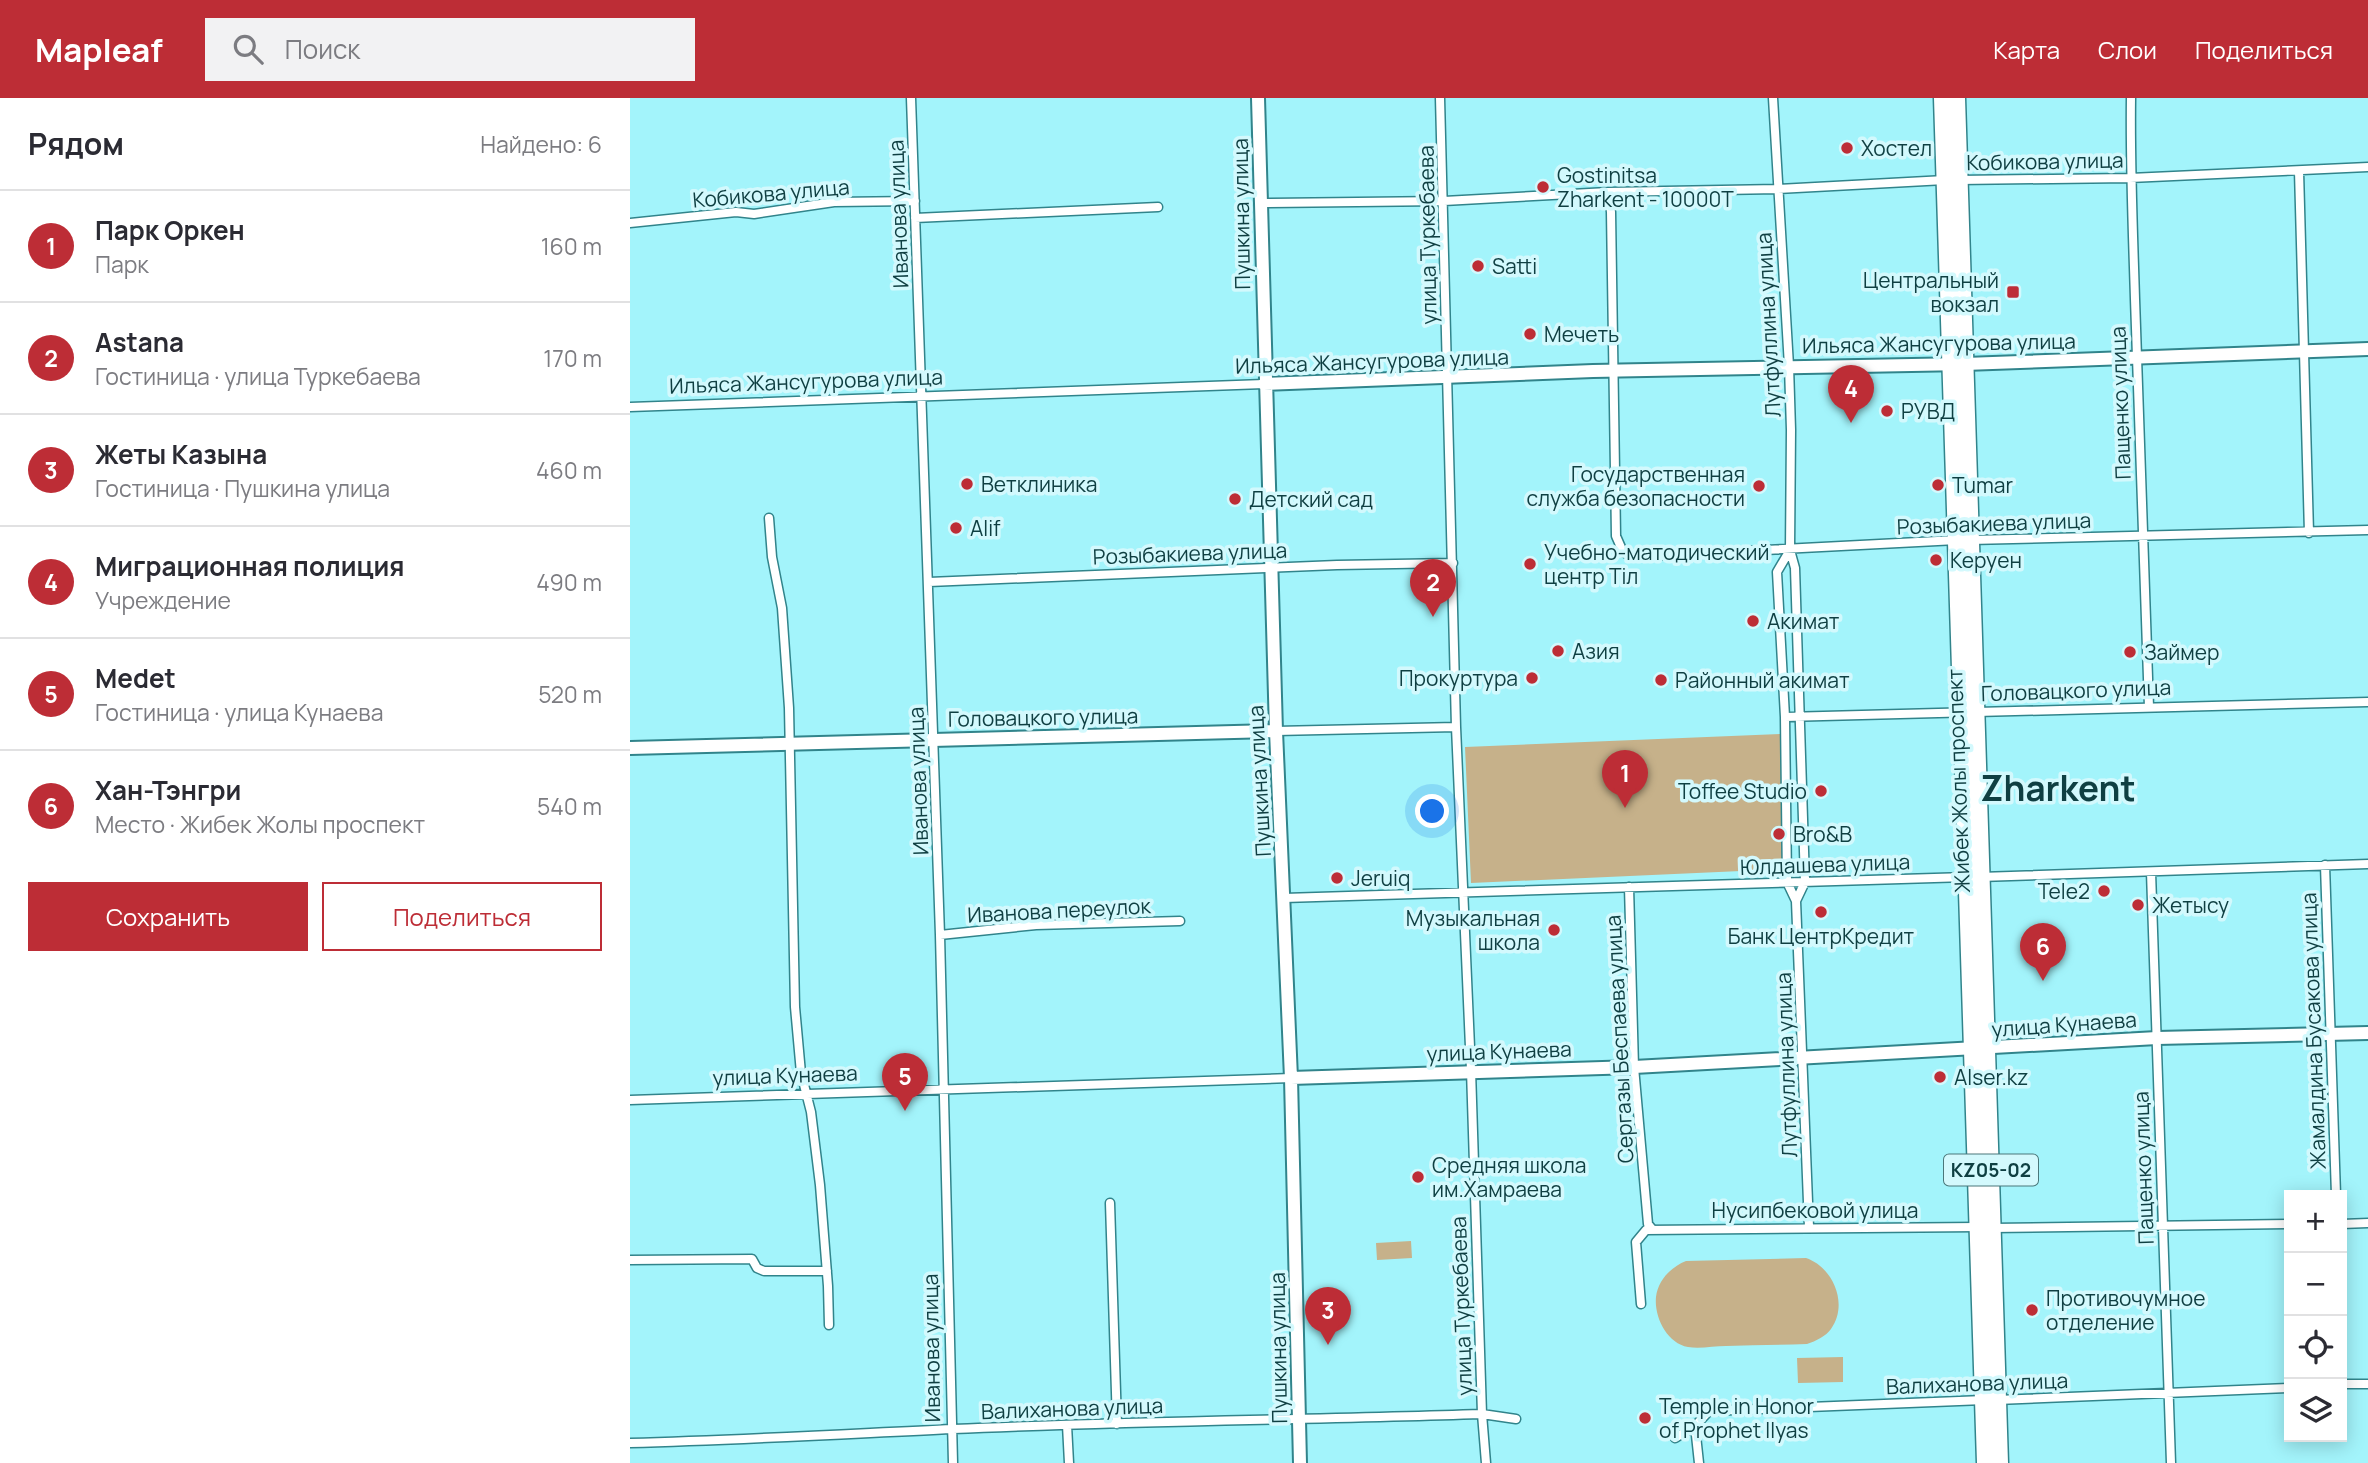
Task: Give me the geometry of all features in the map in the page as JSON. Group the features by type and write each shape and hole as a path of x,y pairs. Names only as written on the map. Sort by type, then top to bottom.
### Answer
{"highway":[{"name":"Жибек Жолы проспект","path":"1942,98 1952,180"},
{"name":"Жибек Жолы проспект","path":"1956,98 1952,180 1985,1228 1991,1400 2000,1463"},
{"name":"Жибек Жолы проспект","path":"1985,1463 1991,1400"}],"main road":[{"name":"Пушкина улица","path":"1258,98 1264,384 1291,1078 1300,1463"},
{"name":"Ильяса Жансугурова улица","path":"1264,384 1612,370 1958,364 2368,349"},
{"name":"Головацкого улица","path":"630,748 1276,731"},
{"name":"улица Кунаева","path":"1291,1078 1471,1070 1634,1067 2157,1038 2368,1033"}],"street":[{"name":"Иванова улица","path":"911,98 934,739 953,1463"},
{"name":"улица Туркебаева","path":"1440,98 1456,727 1486,1463"},
{"name":"Лутфуллина улица","path":"1773,98 1789,366 1790,550 1795,568 1805,882 1796,901"},
{"name":"Пащенко улица","path":"2132,98 2130,178 2149,707"},
{"name":"Кобикова улица","path":"1261,203 1444,201 1608,192 1778,189 1952,180 2130,178 2368,167"},
{"path":"2299,171 2309,533"},
{"path":"1608,192 1611,212 1612,370"},
{"name":"Кобикова улица","path":"630,223 736,212 754,214 834,202 915,201"},
{"path":"915,218 1158,207"},
{"name":"Розыбакиева улица","path":"1612,370 1616,536 1623,552 1632,557 1964,540 2368,530"},
{"name":"Ильяса Жансугурова улица","path":"630,407 1264,384"},
{"path":"769,518 772,557 782,608 789,745 794,988 800,1062 820,1185 828,1325"},
{"name":"Лутфуллина улица","path":"1790,550 1777,572 1785,717 1787,882 1796,901 1810,1227"},
{"name":"Розыбакиева улица","path":"929,582 1271,567 1453,563"},
{"name":"Головацкого улица","path":"1785,717 2368,702"},
{"name":"Головацкого улица","path":"1276,731 1456,727"},
{"name":"Юлдашева улица","path":"1284,898 2368,864"},
{"name":"Жамалдина Бусакова улица","path":"2325,866 2336,1190"},
{"name":"Пащенко улица","path":"2151,872 2171,1463"},
{"name":"Сергазы Беспаева улица","path":"1629,887 1634,1067 1649,1228"},
{"name":"Иванова переулок","path":"940,935 1036,925 1180,921"},
{"name":"улица Кунаева","path":"630,1100 1291,1078"},
{"path":"1110,1203 1117,1424"},
{"path":"2347,1224 2368,1223"},
{"name":"Нусипбековой улица","path":"1649,1228 2284,1224"},
{"path":"1641,1304 1636,1242 1649,1228"},
{"path":"630,1260 752,1259 757,1268 764,1271 827,1271"},
{"path":"2347,1384 2368,1384"},
{"name":"Валиханова улица","path":"1675,1438 1695,1426 1709,1411 2284,1388"},
{"name":"Валиханова улица","path":"630,1443 1256,1419 1482,1414 1516,1419"},
{"path":"1066,1426 1069,1463"},
{"path":"1695,1426 1699,1463"}],"shaded area":[{"path":"1780,734 1785,869 1471,883 1465,747"},
{"path":"1411,1241 1412,1258 1377,1260 1376,1243"},
{"path":"1806,1258 1824,1269 1831,1278 1838,1298 1836,1319 1831,1329 1814,1341 1807,1344 1697,1348 1681,1345 1663,1328 1656,1305 1659,1285 1670,1271 1686,1261"},
{"path":"1843,1357 1843,1382 1798,1383 1797,1358"}],"place":[{"name":"Хостел","path":"1847,148"},
{"name":"Gostinitsa Zharkent - 10000T","path":"1543,187"},
{"name":"Satti","path":"1478,266"},
{"name":"Центральный вокзал","path":"2013,292"},
{"name":"Мечеть","path":"1530,334"},
{"name":"РУВД","path":"1887,411"},
{"name":"Миграционная полиция","path":"1851,423"},
{"name":"Ветклиника","path":"967,484"},
{"name":"Tumar","path":"1938,485"},
{"name":"Государственная служба безопасности","path":"1759,486"},
{"name":"Детский сад","path":"1235,499"},
{"name":"Alif","path":"956,528"},
{"name":"Керуен","path":"1936,560"},
{"name":"Учебно-матодический центр Тіл","path":"1530,564"},
{"name":"Astana","path":"1433,617"},
{"name":"Акимат","path":"1753,621"},
{"name":"Азия","path":"1558,651"},
{"name":"Займер","path":"2130,652"},
{"name":"Прокуртура","path":"1532,678"},
{"name":"Районный акимат","path":"1661,680"},
{"name":"Toffee Studio","path":"1821,791"},
{"name":"Парк Оркен","path":"1625,808"},
{"name":"Bro&B","path":"1779,834"},
{"name":"Jeruiq","path":"1337,878"},
{"name":"Tele2","path":"2104,891"},
{"name":"Жетысу","path":"2138,905"},
{"name":"Банк ЦентрКредит","path":"1821,912"},
{"name":"Музыкальная школа","path":"1554,930"},
{"name":"Хан-Тэнгри","path":"2043,981"},
{"name":"Alser.kz","path":"1940,1077"},
{"name":"Medet","path":"905,1111"},
{"name":"Средняя школа им.Хамраева","path":"1418,1177"},
{"name":"Противочумное отделение","path":"2032,1310"},
{"name":"Жеты Казына","path":"1328,1345"},
{"name":"Temple in Honor of Prophet Ilyas","path":"1645,1418"}],"district":[{"name":"Zharkent","path":"2058,788"}]}
